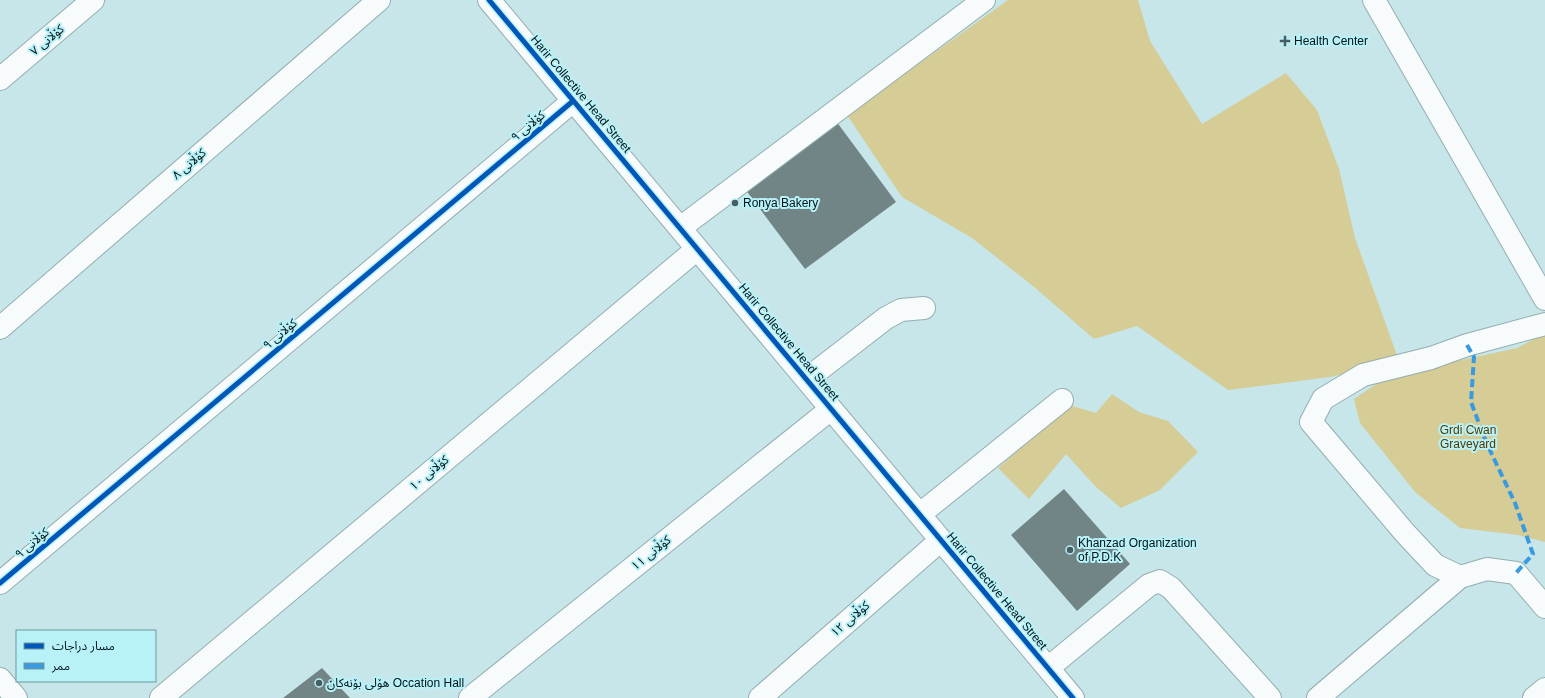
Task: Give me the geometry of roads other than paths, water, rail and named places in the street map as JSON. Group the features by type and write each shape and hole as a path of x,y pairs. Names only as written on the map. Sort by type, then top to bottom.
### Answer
{"street":[{"name":"کۆڵانی ٧","path":"0,79 93,0"},
{"name":"کۆڵانی ٨","path":"0,328 379,0"},
{"name":"Harir Collective Head Street","path":"489,0 1073,698"},
{"path":"680,228 984,0"},
{"path":"1374,0 1545,299"},
{"name":"کۆڵانی ٩","path":"0,583 573,101"},
{"name":"کۆڵانی ١٠","path":"161,698 697,249"},
{"path":"807,380 886,318 900,310 924,308"},
{"path":"1460,577 1435,565 1405,533 1311,422 1323,399 1363,375 1431,358 1467,345 1545,324"},
{"path":"920,514 1062,400"},
{"name":"کۆڵانی ١١","path":"470,698 831,409"},
{"name":"کۆڵانی ١٢","path":"760,698 941,540"},
{"path":"1318,698 1460,577 1488,568 1516,573 1545,606"},
{"path":"1048,668 1149,585 1160,582 1171,588 1270,698"},
{"path":"0,679 16,698"},
{"path":"1534,698 1545,689"}],"place":[{"name":"Health Center","path":"1285,41"},
{"name":"Ronya Bakery","path":"735,203"},
{"name":"Khanzad Organization of P.D.K","path":"1070,550"},
{"name":"هۆلی بۆنەکان Occation Hall","path":"319,683"}],"park label":[{"name":"Grdi Cwan Graveyard","path":"1468,437"}]}
